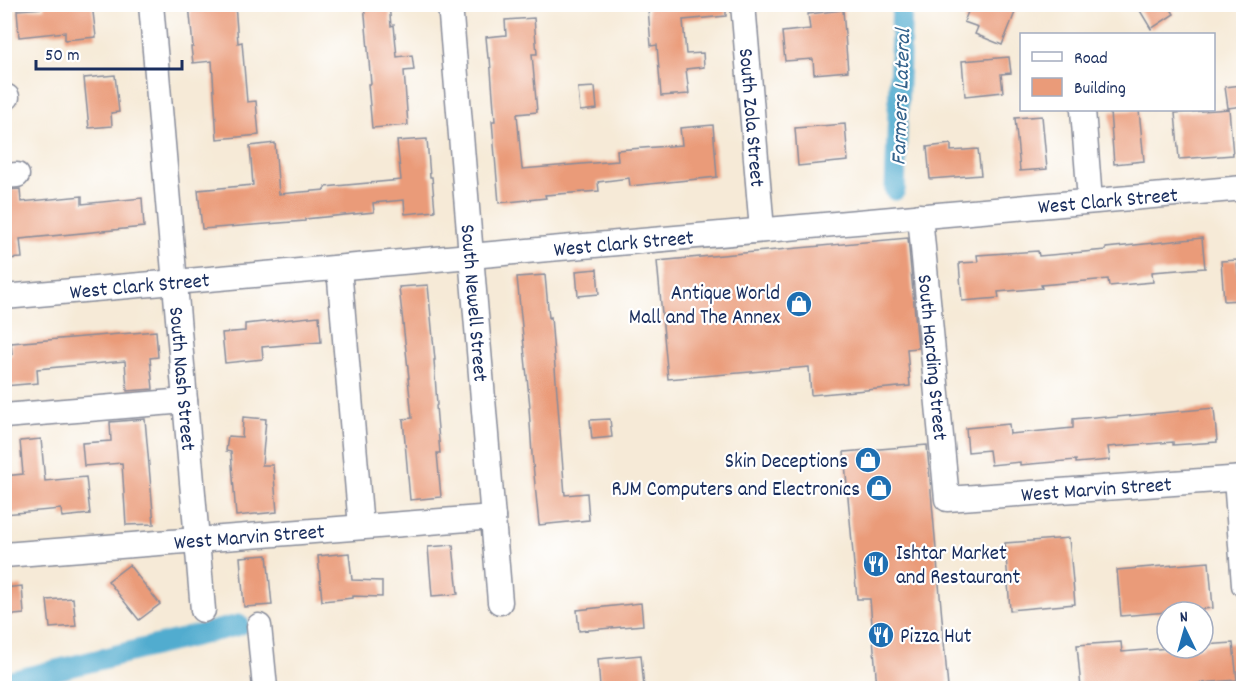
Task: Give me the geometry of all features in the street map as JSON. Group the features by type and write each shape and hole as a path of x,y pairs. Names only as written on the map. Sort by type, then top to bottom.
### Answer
{"street":[{"name":"South Nash Street","path":"151,4 203,610"},
{"name":"South Newell Street","path":"450,4 500,602"},
{"name":"South Zola Street","path":"743,4 762,230"},
{"path":"1083,111 1090,201"},
{"name":"West Clark Street","path":"4,297 1244,188"},
{"name":"South Harding Street","path":"920,216 947,499"},
{"path":"339,268 361,527"},
{"path":"4,416 185,401"},
{"path":"1240,478 1244,585"},
{"name":"West Marvin Street","path":"947,499 1240,478"},
{"name":"West Marvin Street","path":"4,555 493,517"},
{"path":"259,626 265,688"}],"building":[{"path":"44,4 92,4 96,37 65,40 65,32 19,37 17,10 44,8"},
{"path":"189,4 235,4 238,43 242,42 247,102 256,101 259,135 217,139 212,61 193,63"},
{"path":"364,4 389,4 391,26 394,25 397,57 412,55 414,70 404,71 408,125 372,128 368,84 371,84"},
{"path":"682,4 726,4 726,16 683,20 686,54 703,53 704,67 686,69 689,94 661,96 657,45 651,46 648,8"},
{"path":"971,4 1002,4 1016,10 1002,45 975,34 978,27 964,22"},
{"path":"1136,4 1168,4 1174,14 1151,29"},
{"path":"843,10 848,71 814,74 813,59 785,61 782,32 810,29 808,14"},
{"path":"534,18 537,54 532,54 537,112 517,114 522,169 618,161 617,150 682,145 680,128 713,125 717,177 630,186 629,178 598,182 599,191 545,195 546,198 499,203 492,121 495,121 486,37 506,35 505,20"},
{"path":"1009,57 1011,73 1001,74 1003,92 965,96 962,61"},
{"path":"115,75 119,112 111,113 112,126 89,128 84,78"},
{"path":"1242,85 1244,106 1228,108 1225,87"},
{"path":"595,87 597,109 580,111 578,88"},
{"path":"1229,109 1233,155 1179,159 1175,113"},
{"path":"1139,111 1144,161 1114,164 1110,112"},
{"path":"1042,116 1047,169 1020,171 1015,118"},
{"path":"845,124 848,161 798,166 795,128"},
{"path":"427,139 435,211 405,214 404,200 373,203 374,212 305,219 305,221 202,229 198,190 253,185 250,146 275,143 279,194 401,180 397,141"},
{"path":"951,144 951,151 978,149 981,175 930,179 927,147"},
{"path":"20,189 21,202 82,196 82,204 142,198 144,227 20,239 22,258 4,259 4,190"},
{"path":"908,238 918,348 907,349 910,386 811,395 809,367 668,379 657,261"},
{"path":"1202,238 1205,268 1152,272 1153,282 1109,286 1108,279 1041,285 1042,288 998,292 999,298 962,301 959,263 978,262 977,255 1038,251 1039,256"},
{"path":"1237,260 1240,300 1224,301 1221,261"},
{"path":"597,269 599,294 578,296 576,271"},
{"path":"545,275 549,318 551,317 565,495 587,493 589,520 539,525 517,277"},
{"path":"428,285 435,360 440,453 437,453 441,497 410,500 403,419 412,418 399,287"},
{"path":"319,316 321,342 262,347 263,359 225,363 222,333 245,331 245,324"},
{"path":"156,331 158,357 150,358 153,389 127,391 125,361 37,369 38,383 4,386 4,355 12,355 11,343"},
{"path":"1214,408 1217,442 1173,445 1173,442 1108,447 1110,460 1076,463 1076,460 991,465 989,450 968,452 966,428 1009,424 1010,434 1073,428 1073,419"},
{"path":"243,417 266,419 262,465 273,465 277,512 236,516 231,452 226,451 228,436 242,437"},
{"path":"145,419 154,524 126,525 122,463 84,466 82,443 111,441 110,422"},
{"path":"610,419 612,437 592,439 590,420"},
{"path":"41,439 45,481 86,477 90,514 62,517 61,509 4,514 4,476 23,474 20,441"},
{"path":"927,445 948,688 877,688 870,599 857,599 844,452"},
{"path":"1069,538 1075,604 1010,610 1005,543"},
{"path":"453,545 458,594 432,596 428,547"},
{"path":"349,553 352,580 382,581 382,597 353,596 353,598 322,601 318,556"},
{"path":"267,555 272,605 244,607 240,557"},
{"path":"1209,562 1212,600 1155,600 1155,613 1121,616 1117,570"},
{"path":"129,565 160,604 139,620 108,581"},
{"path":"22,586 24,614 4,616 4,588"},
{"path":"73,598 76,626 50,628 47,600"},
{"path":"641,603 643,625 579,631 577,610"},
{"path":"1121,642 1122,652 1155,649 1155,660 1215,660 1215,644 1233,643 1237,680 1142,688 1081,688 1077,645"},
{"path":"641,655 644,688 600,688 598,659"}],"waterway":[{"name":"Farmers Lateral","path":"895,190 902,4"},
{"name":"Farmers Lateral","path":"4,683 239,625"}],"place":[{"name":"Antique World Mall and The Annex","path":"799,304"},
{"name":"Skin Deceptions","path":"868,460"},
{"name":"RJM Computers and Electronics","path":"879,488"},
{"name":"Ishtar Market and Restaurant","path":"876,564"},
{"name":"Pizza Hut","path":"881,635"}]}
